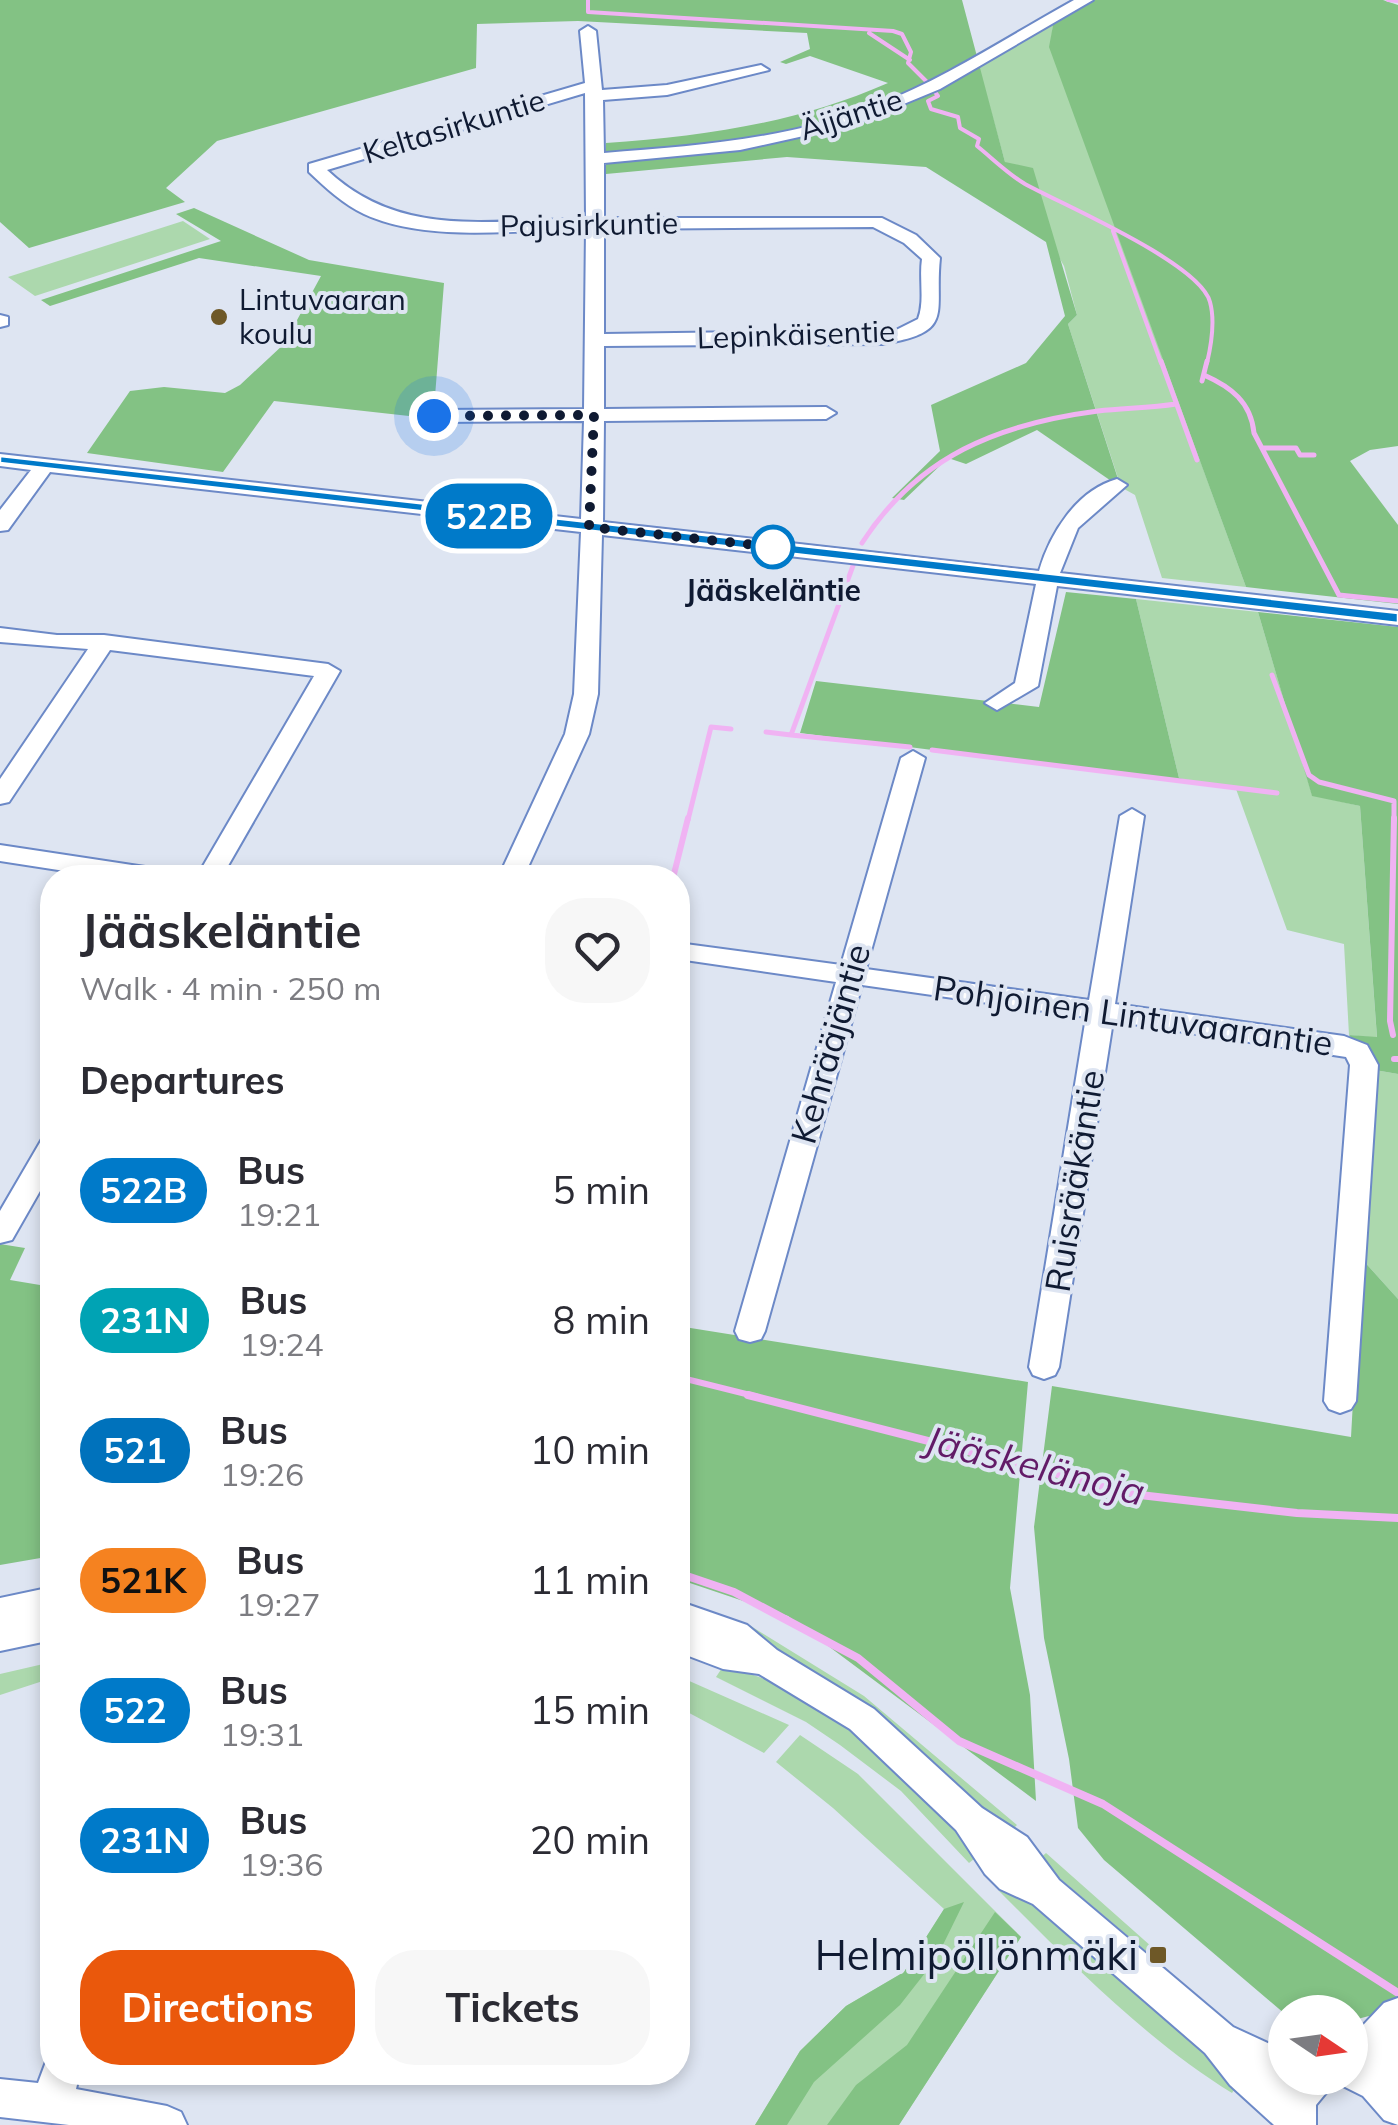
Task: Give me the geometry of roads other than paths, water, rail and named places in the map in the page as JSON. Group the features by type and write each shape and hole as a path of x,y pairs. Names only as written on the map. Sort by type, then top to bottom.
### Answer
{"street":[{"name":"Äijäntie","path":"595,159 732,146 844,122 914,95 1085,0"},
{"path":"516,865 577,734 584,704 595,340 594,90 588,31"},
{"name":"Keltasirkuntie","path":"315,168 594,90 667,90 761,70"},
{"name":"Pajusirkuntie","path":"315,168 351,203 394,220 478,227 857,220 881,224"},
{"name":"Lepinkäisentie","path":"595,340 900,335 926,322 931,314 931,258 910,239 881,224"},
{"path":"434,416 826,413"},
{"path":"0,460 1398,618"},
{"path":"0,524 45,465"},
{"path":"997,703 1026,686 1050,579 1067,528 1081,512 1117,485"},
{"path":"0,635 57,642 104,642 328,671 216,865"},
{"path":"0,797 104,642"},
{"name":"Kehrääjäntie","path":"750,1331 913,758"},
{"name":"Ruisrääkäntie","path":"1044,1367 1132,816"},
{"path":"0,854 76,865"},
{"name":"Pohjoinen Lintuvaarantie","path":"690,953 1344,1045 1362,1058 1340,1401"},
{"path":"2,1233 40,1167"},
{"path":"0,1612 40,1604"},
{"path":"690,1619 735,1635 765,1660 836,1700 895,1746 969,1819 998,1863 1013,1877 1046,1892 1220,2040 1244,2072 1268,2080"},
{"path":"0,1637 40,1629"},
{"path":"690,1643 723,1655 765,1660"},
{"path":"1368,2045 1398,2016"},
{"path":"1393,2099 1388,2076 1398,2050"},
{"path":"1368,2079 1393,2099"},
{"path":"0,2098 57,2088 168,2125"}],"waterway":[{"name":"Jääskelänoja","path":"588,0 588,12 893,31 902,34 911,52 909,59"},
{"path":"1388,0 1398,1"},
{"path":"869,33 909,59"},
{"name":"Jääskelänoja","path":"909,59 908,63 930,85"},
{"name":"Jääskelänoja","path":"932,88 938,96 928,101 931,109 958,117 960,128 979,139 977,146 1012,176 1157,253 1201,287 1210,302 1212,317 1207,363"},
{"name":"Jääskelänoja","path":"1113,231 1161,363"},
{"path":"1161,361 1197,460"},
{"path":"1202,381 1207,361"},
{"path":"1204,375 1231,390 1244,404 1254,433 1339,595 1398,601"},
{"name":"Jääskelänoja","path":"862,543 908,488 964,449 1027,425 1061,417 1176,404"},
{"path":"1262,448 1296,448 1300,455 1314,455"},
{"name":"Jääskelänoja","path":"791,735 854,563"},
{"path":"1272,675 1309,775 1319,782 1394,801 1394,818"},
{"name":"Jääskelänoja","path":"688,820 711,727 731,729"},
{"name":"Jääskelänoja","path":"766,732 791,735"},
{"path":"791,735 910,747"},
{"path":"932,750 1277,793"},
{"name":"Jääskelänoja","path":"676,865 688,818"},
{"path":"1393,1035 1390,1021 1394,818"},
{"name":"Jääskelänoja","path":"690,1380 758,1397"},
{"name":"Jääskelänoja","path":"748,1395 1140,1495 1297,1513 1398,1518"},
{"path":"690,1577 734,1592 858,1658 959,1741 1103,1804 1398,1993"}],"place":[{"name":"Lintuvaaran koulu","path":"219,317"},
{"name":"Jääskeläntie","path":"773,547"},
{"name":"Helmipöllönmäki","path":"1158,1955"}]}
